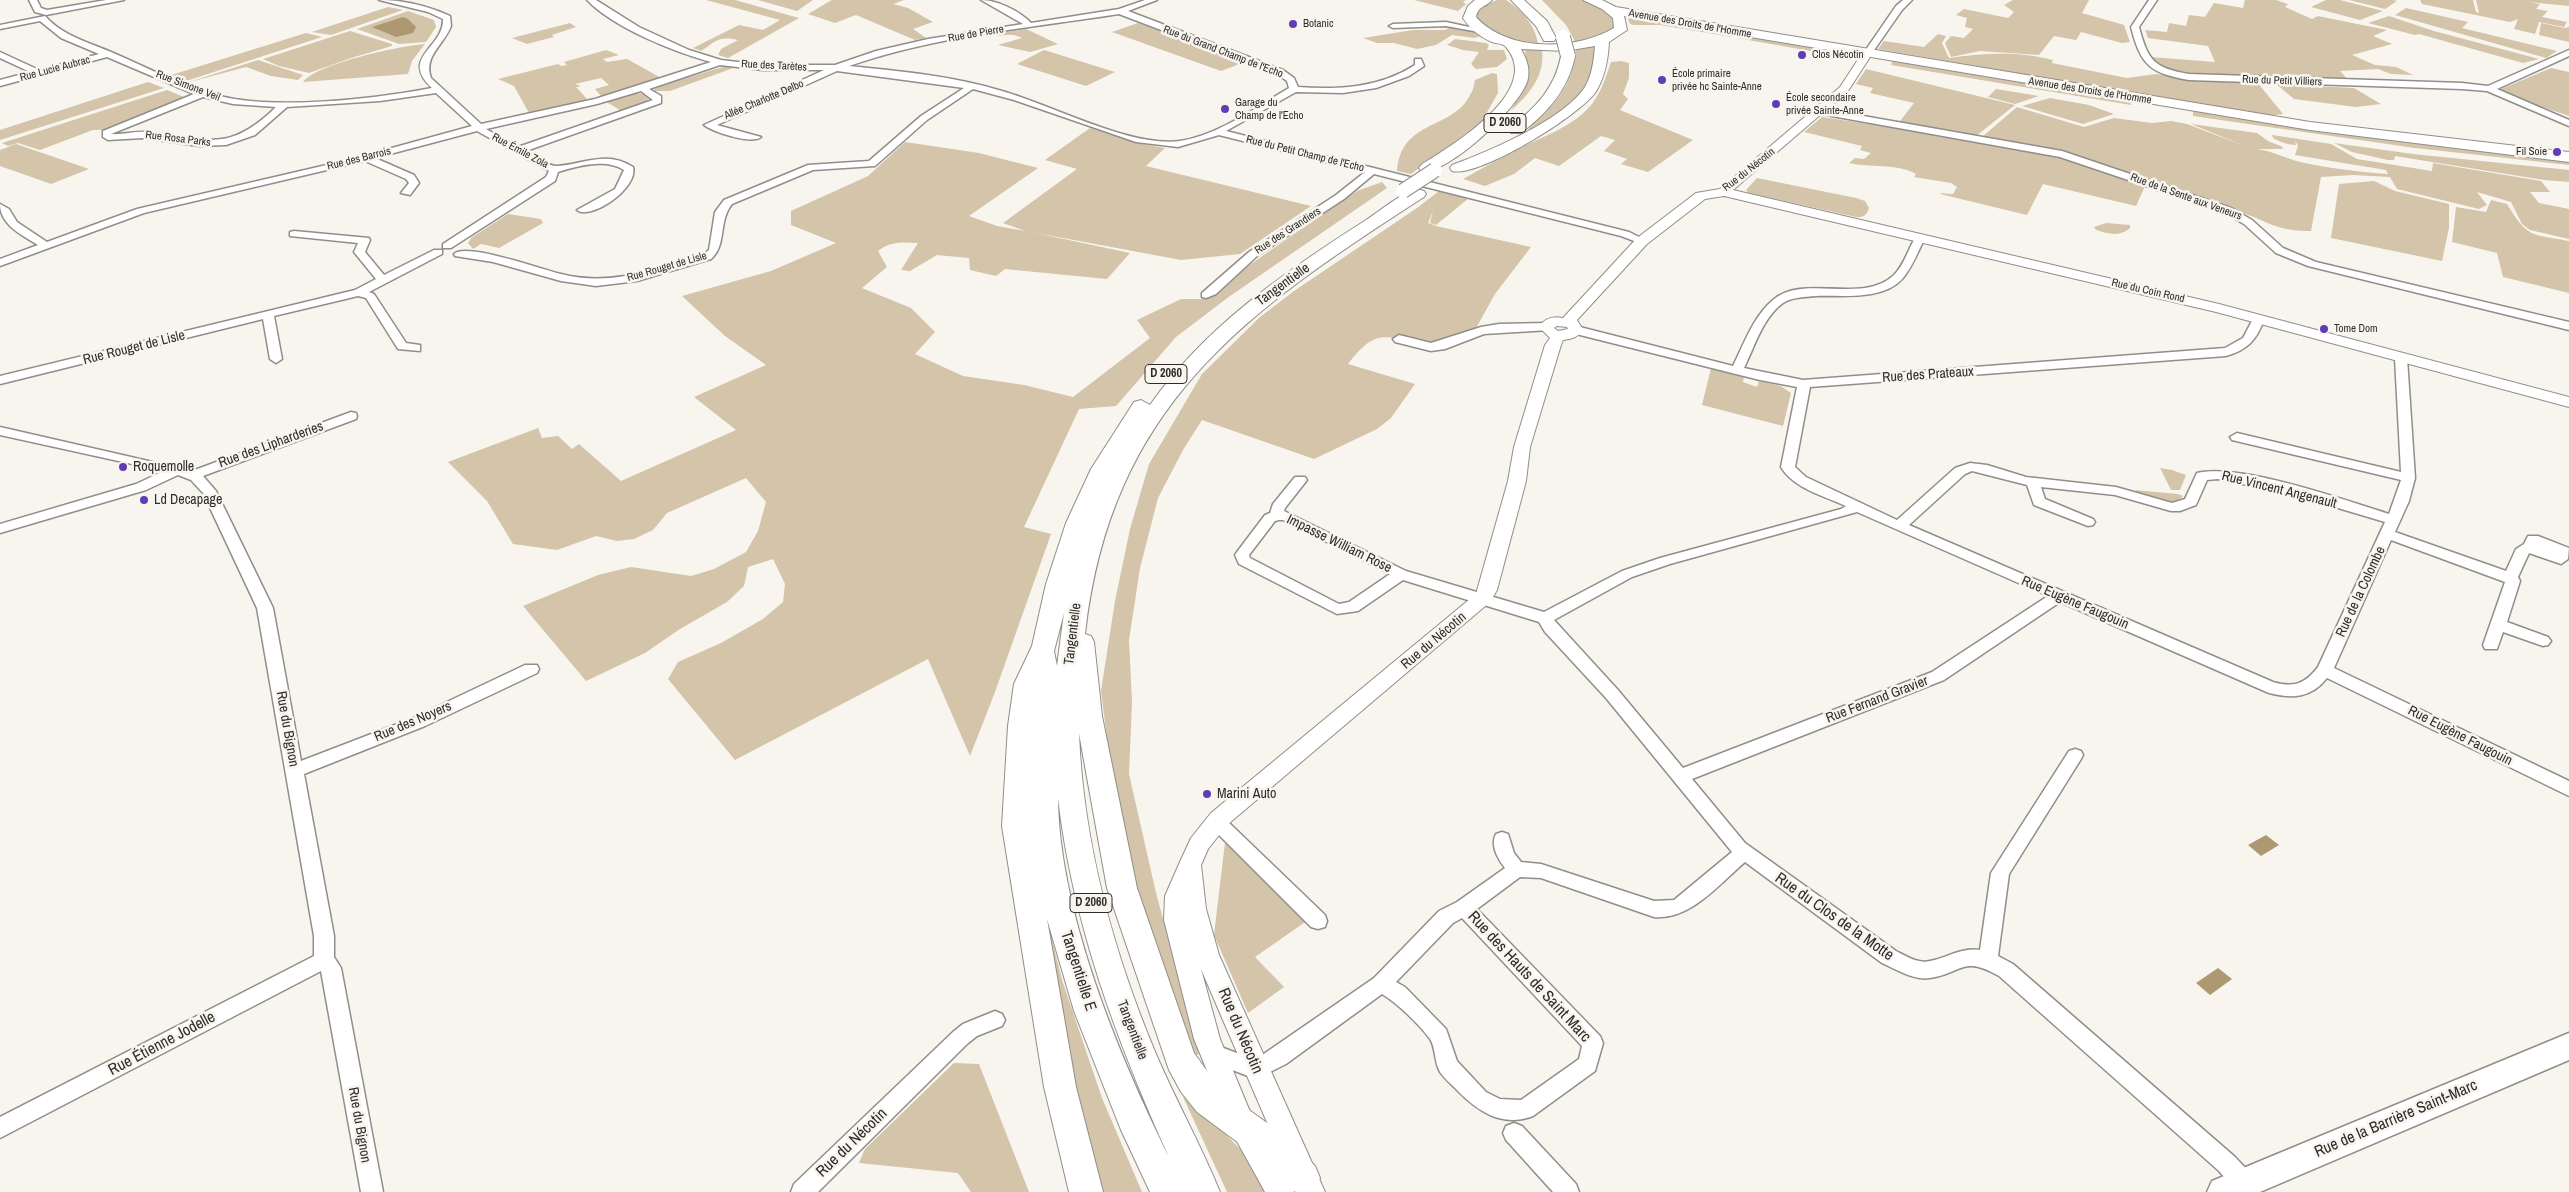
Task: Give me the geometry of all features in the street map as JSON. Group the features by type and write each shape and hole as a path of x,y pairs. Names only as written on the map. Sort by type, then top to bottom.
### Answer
{"main road":[{"name":"D 2060","path":"1442,170 1507,136 1538,112 1562,80 1568,56 1563,37 1549,15 1525,0"},
{"name":"D 2060","path":"1411,192 1493,133 1529,103 1546,80 1552,56 1549,38 1542,24 1525,0"},
{"path":"1483,1 1470,12 1469,18 1479,30 1510,42 1559,47 1602,41 1620,30 1622,23 1619,16 1612,10"},
{"name":"Avenue des Droits de l'Homme","path":"1596,1 1612,10 1865,58"},
{"name":"Avenue des Droits de l'Homme","path":"1620,30 1645,27 1666,28 1865,58 2165,108 2332,139 2569,167"},
{"path":"1442,170 1477,162 1538,130 1580,102 1596,78 1602,41"},
{"path":"1411,192 1442,170 1511,101 1518,86 1521,72 1520,54 1510,42"},
{"name":"Avenue des Droits de l'Homme","path":"2165,108 2569,157"},
{"name":"Tangentielle","path":"1203,1192 1161,1102 1121,1004 1090,901 1074,816 1066,751 1066,691 1078,594 1104,507 1146,426 1174,387 1218,339 1262,299 1411,192"},
{"name":"Tangentielle","path":"1044,646 1058,584 1077,523 1102,469 1131,420 1156,385 1184,353 1250,293 1411,192"},
{"path":"1078,594 1089,716 1122,888 1180,1059 1193,1081 1209,1101 1279,1152 1298,1187"},
{"path":"1044,646 1027,684 1021,726 1016,826 1060,1087 1086,1192"},
{"name":"Tangentielle E","path":"1044,646 1044,819 1056,901 1090,1011 1138,1130 1168,1192"},
{"name":"Rue de la Barrière Saint-Marc","path":"2233,1188 2569,1046"}],"street":[{"name":"Rue Simone Veil","path":"33,0 52,29 202,94 241,102 284,105 386,98 436,90"},
{"path":"0,27 120,0"},
{"path":"383,0 430,10 446,18 447,27 422,68 427,79 436,90 478,128"},
{"name":"Rue des Tarètes","path":"591,0 617,20 676,46 719,62 760,66 836,68 971,87"},
{"path":"985,0 1023,19 1029,25"},
{"name":"Rue de Pierre","path":"836,68 891,50 1120,11 1153,0"},
{"name":"Rue du Nécotin","path":"1575,325 1642,241 1701,196 1724,192 1851,81 1899,8 1908,0"},
{"name":"Rue du Petit Villiers","path":"2153,0 2135,27 2142,55 2150,65 2166,72 2189,77 2462,86 2489,89"},
{"name":"Rue du Grand Champ de l'Echo","path":"1120,11 1280,72 1291,80 1294,89 1218,132"},
{"path":"1470,12 1458,17 1393,26 1446,24 1479,30"},
{"path":"2489,89 2569,53"},
{"name":"Rue Lucie Aubrac","path":"0,82 109,54"},
{"path":"0,55 38,73"},
{"path":"1294,89 1335,92 1365,87 1401,78 1420,66 1418,61"},
{"name":"Rue des Barrois","path":"0,263 141,211 366,158 478,128 642,88 719,62"},
{"name":"Allée Charlotte Delbo","path":"756,137 741,136 709,125 836,68"},
{"path":"971,87 1013,96 1123,134 1165,144 1192,142 1218,132"},
{"name":"Rue Rouget de Lisle","path":"0,380 268,316 359,292 443,251 462,249 578,281 596,283 617,282 712,254 720,212 728,202 811,167 872,164 924,118 971,87"},
{"path":"518,150 658,101 658,98 642,88"},
{"path":"2489,89 2569,123"},
{"name":"Rue Rosa Parks","path":"202,94 106,133 108,137 118,138 139,135 185,140 200,144 222,143 253,133 284,105"},
{"name":"Rue de la Sente aux Veneurs","path":"1818,111 2062,154 2227,210 2257,227 2277,249 2312,264 2569,326"},
{"name":"Rue Émile Zola","path":"443,251 550,179 554,170 478,128"},
{"name":"Rue du Petit Champ de l'Echo","path":"1218,132 1625,234 1642,241"},
{"path":"366,158 410,177 414,184 406,193"},
{"path":"554,170 590,161 621,164 629,169 619,192 615,196 582,210"},
{"name":"Rue des Grandiers","path":"1206,295 1212,292 1253,254 1340,197 1373,170"},
{"name":"Rue du Coin Rond","path":"1724,192 2094,277 2569,402"},
{"path":"0,207 5,211 13,224 45,245"},
{"name":"Rue Émile Zola","path":"462,249 466,238 476,228"},
{"path":"294,234 364,240 359,252 382,280"},
{"path":"1737,370 1767,314 1780,300 1801,295 1869,291 1888,284 1897,278 1920,238"},
{"path":"359,292 370,296 402,346 416,348"},
{"path":"268,316 276,359"},
{"name":"Rue des Prateaux","path":"1575,325 1737,370 1803,384 2226,352 2237,350 2247,343 2258,319"},
{"path":"1399,340 1434,347 1480,331 1572,334 1575,325"},
{"name":"Rue du Nécotin","path":"1243,1126 1213,1053 1193,991 1176,920 1177,896 1199,844 1217,822 1483,598 1488,590 1518,481 1522,447 1550,332"},
{"name":"Rue de la Colombe","path":"2297,692 2306,690 2314,685 2325,670 2402,501 2408,478 2401,358"},
{"name":"Rue Eugène Faugouin","path":"1803,384 1804,389 1788,467 1792,474 1801,480 1855,507 2269,687 2285,692 2297,692"},
{"name":"Rue des Lipharderies","path":"0,529 141,487 351,416"},
{"path":"0,431 185,472"},
{"path":"2237,438 2408,478"},
{"name":"Rue Vincent Angenault","path":"1899,526 1965,468 1982,468 2033,482 2116,491 2161,504 2180,507 2191,502 2202,476 2216,474 2293,491 2394,520"},
{"name":"Rue du Bignon","path":"185,472 200,480 209,491 265,608 324,936 324,960 331,968 372,1192"},
{"name":"Impasse William Rose","path":"1277,515 1278,507 1300,480"},
{"path":"2033,482 2039,502 2088,522"},
{"path":"1483,598 1545,618 1627,574 1665,561 1846,512 1855,507"},
{"name":"Impasse William Rose","path":"1401,574 1352,607 1332,607 1242,558 1270,518 1277,515 1286,516 1401,574 1483,598"},
{"path":"2388,534 2510,578 2513,583 2491,645"},
{"path":"2510,578 2523,549 2530,548"},
{"name":"Rue Fernand Gravier","path":"1681,776 1938,676 2052,602 2057,596"},
{"name":"Rue du Clos de la Motte","path":"1545,618 1550,628 1612,694 1744,852 1888,957 1908,966 1929,970 1964,956 1988,960 2006,970 2226,1164 2233,1188"},
{"path":"2499,624 2543,641"},
{"name":"Rue des Noyers","path":"294,771 419,722 530,669"},
{"name":"Rue Eugène Faugouin","path":"2325,670 2569,789"},
{"path":"1988,960 2000,874 2075,755"},
{"path":"1217,822 1318,920"},
{"path":"1502,839 1505,855 1516,870"},
{"path":"1213,1053 1256,1070 1279,1057 1381,984 1446,917 1464,908 1516,870 1526,868 1541,871 1654,908 1666,910 1680,906 1744,852"},
{"name":"Rue du Nécotin","path":"1190,864 1194,909 1207,955 1256,1070 1288,1136 1298,1187"},
{"name":"Rue des Hauts de Saint Marc","path":"1381,984 1398,993 1439,1035 1448,1066 1478,1099 1498,1109 1517,1112 1526,1109 1588,1064 1594,1043 1464,908"},
{"name":"Rue Étienne Jodelle","path":"0,1128 324,960"},
{"name":"Rue du Nécotin","path":"802,1192 960,1038 970,1030 995,1020"},
{"path":"1514,1133 1568,1192"}],"shaded area":[{"path":"706,0 735,0 799,18 728,58 718,55 721,49 738,40 720,39 701,51 693,48 739,25 763,30 780,20"},
{"path":"758,0 813,0 797,11"},
{"path":"832,0 904,0 893,4 908,8 933,22 913,29 926,38 915,40 856,15 835,23 808,14"},
{"path":"1414,0 1466,0 1463,2 1466,4 1458,11"},
{"path":"1497,0 1506,0 1522,13 1531,24 1538,44 1500,36 1478,22 1477,14 1485,5"},
{"path":"1542,0 1581,0 1607,12 1615,22 1615,28 1602,37 1576,43 1566,25"},
{"path":"2013,0 2089,0 2082,13 2124,25 2130,42 2122,43 2081,32 2076,40 2054,36 2039,55 1980,51 1951,57 1945,43 1951,36 1964,38 1973,29 1965,27 1967,18 1956,15 1964,9 2008,18 2014,12 2004,5"},
{"path":"2245,0 2276,0 2288,4 2285,7 2312,19 2318,16 2387,30 2373,36 2392,44 2352,55 2375,65 2396,67 2413,75 2391,74 2378,69 2340,71 2349,81 2179,73 2162,68 2151,57 2215,62 2208,46 2148,38 2145,30 2167,32 2169,23 2186,26 2189,15 2205,17 2214,3 2243,8"},
{"path":"2326,0 2340,0 2383,11 2360,20 2311,7"},
{"path":"2349,0 2393,0 2397,1 2385,9"},
{"path":"2420,0 2473,0 2476,12 2479,13 2476,0 2569,0 2569,6 2528,2 2540,4 2536,9 2548,11 2542,17 2567,22 2564,27 2539,22 2535,34 2514,29 2518,19 2510,22 2422,4"},
{"path":"388,7 403,10 331,35 312,32"},
{"path":"2406,8 2468,22 2462,28 2557,51 2546,58 2395,15"},
{"path":"408,11 434,20 436,27 426,42 399,44 357,29"},
{"path":"1626,15 1734,33 1731,37 1660,25 1634,25 1630,24"},
{"path":"2389,16 2434,31 2539,59 2523,63 2419,34 2415,35 2368,23"},
{"path":"403,17 416,27 413,33 396,37 372,27"},
{"path":"570,23 576,27 552,35 554,37 527,44 512,38"},
{"path":"1138,23 1245,62 1221,71 1112,32"},
{"path":"2541,23 2565,28 2569,27 2569,42 2539,35"},
{"path":"1452,26 1470,30 1481,36 1474,38 1452,35 1436,45 1417,49 1394,43 1377,43 1363,38 1413,30 1445,30"},
{"path":"1026,29 1058,44 1030,52 998,45 1022,38 1018,36 989,35"},
{"path":"350,31 392,44 392,46 309,73 279,66 263,59"},
{"path":"306,33 322,37 183,82 168,76"},
{"path":"1740,34 1841,51 1839,56 1737,38"},
{"path":"1938,34 1946,36 1942,43 1949,58 1988,54 2027,55 2053,60 2052,63 2127,78 2156,74 2189,79 2257,82 2283,114 2267,116 1878,49 1884,41 1924,47"},
{"path":"1455,39 1486,43 1489,45 1487,50 1504,50 1507,59 1497,67 1476,69 1471,64 1479,52 1447,45"},
{"path":"425,44 412,61 408,74 303,82 325,68 342,62 379,52"},
{"path":"1596,46 1592,73 1582,93 1566,108 1527,132 1553,105 1563,91 1573,67 1576,49"},
{"path":"1525,49 1542,50 1541,69 1530,91 1511,111 1519,96 1523,81"},
{"path":"606,50 619,55 603,59 607,62 627,59 663,79 601,96 595,89 609,85 601,78 575,84 581,86 576,87 587,99 595,98 529,113 514,86 498,79 558,64 561,66 567,65 564,62"},
{"path":"1044,50 1115,72 1086,86 1017,64"},
{"path":"258,60 303,75 298,80 271,76 246,67 186,83"},
{"path":"1893,60 2131,100 2131,105 1891,65"},
{"path":"1621,61 1629,63 1629,78 1623,94 1628,99 1620,110 1693,140 1648,172 1621,164 1627,159 1604,151 1615,140 1601,136 1559,166 1535,158 1514,174 1485,186 1463,179 1575,120 1592,104 1603,84 1611,62"},
{"path":"726,66 736,67 670,91 654,91 656,87"},
{"path":"2551,68 2569,72 2569,116 2510,96 2501,89"},
{"path":"1866,69 2015,105 1976,136 1897,125 1914,103 1870,93 1873,88 1856,84"},
{"path":"1492,73 1497,74 1498,93 1482,121 1411,174 1397,171 1401,154 1408,142 1417,133 1452,114 1462,106 1472,92 1475,80"},
{"path":"148,82 164,88 0,140 0,130"},
{"path":"2276,84 2354,88 2381,104 2356,107 2294,99"},
{"path":"1996,89 2039,96 2015,104 1988,97"},
{"path":"167,90 184,97 177,103 107,130 93,130 40,150 18,143 8,146 2,143"},
{"path":"632,93 644,94 649,100 623,112 605,101"},
{"path":"2050,98 2089,105 2114,114 2083,124 2022,106"},
{"path":"2017,107 2084,127 2114,118 2152,123 2171,121 2187,124 2247,147 2191,124 2257,133 2268,141 2283,147 2282,149 2257,149 2300,162 2344,170 2388,174 2386,170 2295,155 2298,146 2295,140 2296,145 2287,144 2273,138 2272,135 2331,144 2357,159 2432,171 2433,163 2541,181 2550,192 2530,192 2539,203 2569,209 2569,239 2530,230 2522,224 2511,202 2477,192 2487,205 2479,209 2397,189 2390,177 2353,175 2321,177 2311,231 2281,228 2254,217 2064,153 1982,137"},
{"path":"2193,110 2569,159 2569,165 2415,148 2193,116"},
{"path":"1822,117 1982,141 2065,157 2146,184 2136,206 2043,184 2027,215 1944,195 1939,193 1953,194 1957,187 1951,183 1914,177 1916,174 1900,168 1849,163 1855,158 1864,159 1871,153 1860,150 1862,146 1804,132"},
{"path":"1090,128 1142,144 1165,148 1146,166 1311,206 1240,254 1181,260 1031,232 1130,253 1107,279 1005,269 996,276 970,270 969,258 937,255 910,271 901,270 918,243 902,242 887,245 878,251 887,267 862,288 911,308 935,332 915,354 963,376 1024,385 1073,397 1150,338 1137,320 1181,299 1202,299 1219,291 1242,270 1357,191 1382,182 1387,188 1230,296 1176,337 1116,406 1079,409 1024,527 1051,534 995,692 970,756 928,659 735,760 668,679 678,662 721,643 763,619 783,602 785,584 773,559 748,567 744,586 727,602 680,629 645,653 586,681 523,606 598,575 631,567 691,576 714,569 746,552 758,531 766,502 746,478 667,513 653,530 634,539 617,541 596,536 557,550 513,544 487,501 448,462 538,428 542,438 558,436 572,449 579,444 621,481 736,430 694,397 766,365 725,336 682,296 771,271 836,243 791,225 791,211 868,176 905,142 979,153 1038,168 969,216 997,226 1025,231 1003,223 1077,169 1045,160"},
{"path":"2334,143 2413,154 2569,170 2569,182 2544,180 2395,156 2394,160 2388,160 2352,152"},
{"path":"16,144 89,169 51,184 0,166 0,150"},
{"path":"1757,178 1856,198 1865,201 1869,208 1864,215 1856,217 1749,193 1746,190"},
{"path":"2374,181 2395,191 2449,204 2449,228 2442,261 2331,238 2339,184"},
{"path":"1439,191 1469,198 1436,225 1430,223 1433,211 1428,223 1436,226 1531,247 1495,294 1475,330 1434,345 1386,337 1378,338 1364,346 1348,364 1415,384 1391,418 1377,429 1314,459 1202,420 1183,450 1158,498 1140,568 1129,640 1132,702 1129,774 1156,893 1200,1053 1195,1056 1138,911 1110,762 1101,691 1115,601 1130,529 1149,464 1202,374 1260,317 1294,291 1417,208"},
{"path":"2491,200 2507,204 2520,224 2532,233 2569,241 2569,293 2503,277 2497,253 2452,242 2456,207 2486,212"},
{"path":"508,214 541,219 543,223 499,248 481,244 473,249 468,243 471,238"},
{"path":"2106,223 2130,225 2130,228 2122,233 2114,234 2096,230 2094,227"},
{"path":"1711,368 1744,376 1743,382 1757,387 1759,381 1781,386 1791,393 1783,426 1702,405"},
{"path":"2160,468 2186,475 2180,490 2171,490"},
{"path":"2135,490 2183,496 2179,500 2166,501 2151,499"},
{"path":"1226,834 1311,918 1255,957 1284,987 1248,1013 1214,935"},
{"path":"2266,835 2279,845 2261,856 2248,845"},
{"path":"1041,895 1062,980 1102,1098 1142,1192 1098,1192 1070,1104"},
{"path":"2218,968 2232,979 2210,995 2196,983"},
{"path":"954,1063 979,1064 1029,1192 971,1192 958,1173 859,1163 865,1149"},
{"path":"1188,1096 1247,1156 1266,1192 1227,1192 1183,1097"}],"place":[{"name":"Botanic","path":"1293,24"},
{"name":"Clos Nécotin","path":"1802,55"},
{"name":"École primaire privée hc Sainte-Anne","path":"1662,80"},
{"name":"École secondaire privée Sainte-Anne","path":"1776,104"},
{"name":"Garage du Champ de l'Echo","path":"1225,109"},
{"name":"Fil Soie","path":"2557,152"},
{"name":"Tome Dom","path":"2324,329"},
{"name":"Roquemolle","path":"123,467"},
{"name":"Ld Decapage","path":"144,500"},
{"name":"Marini Auto","path":"1207,794"}]}
